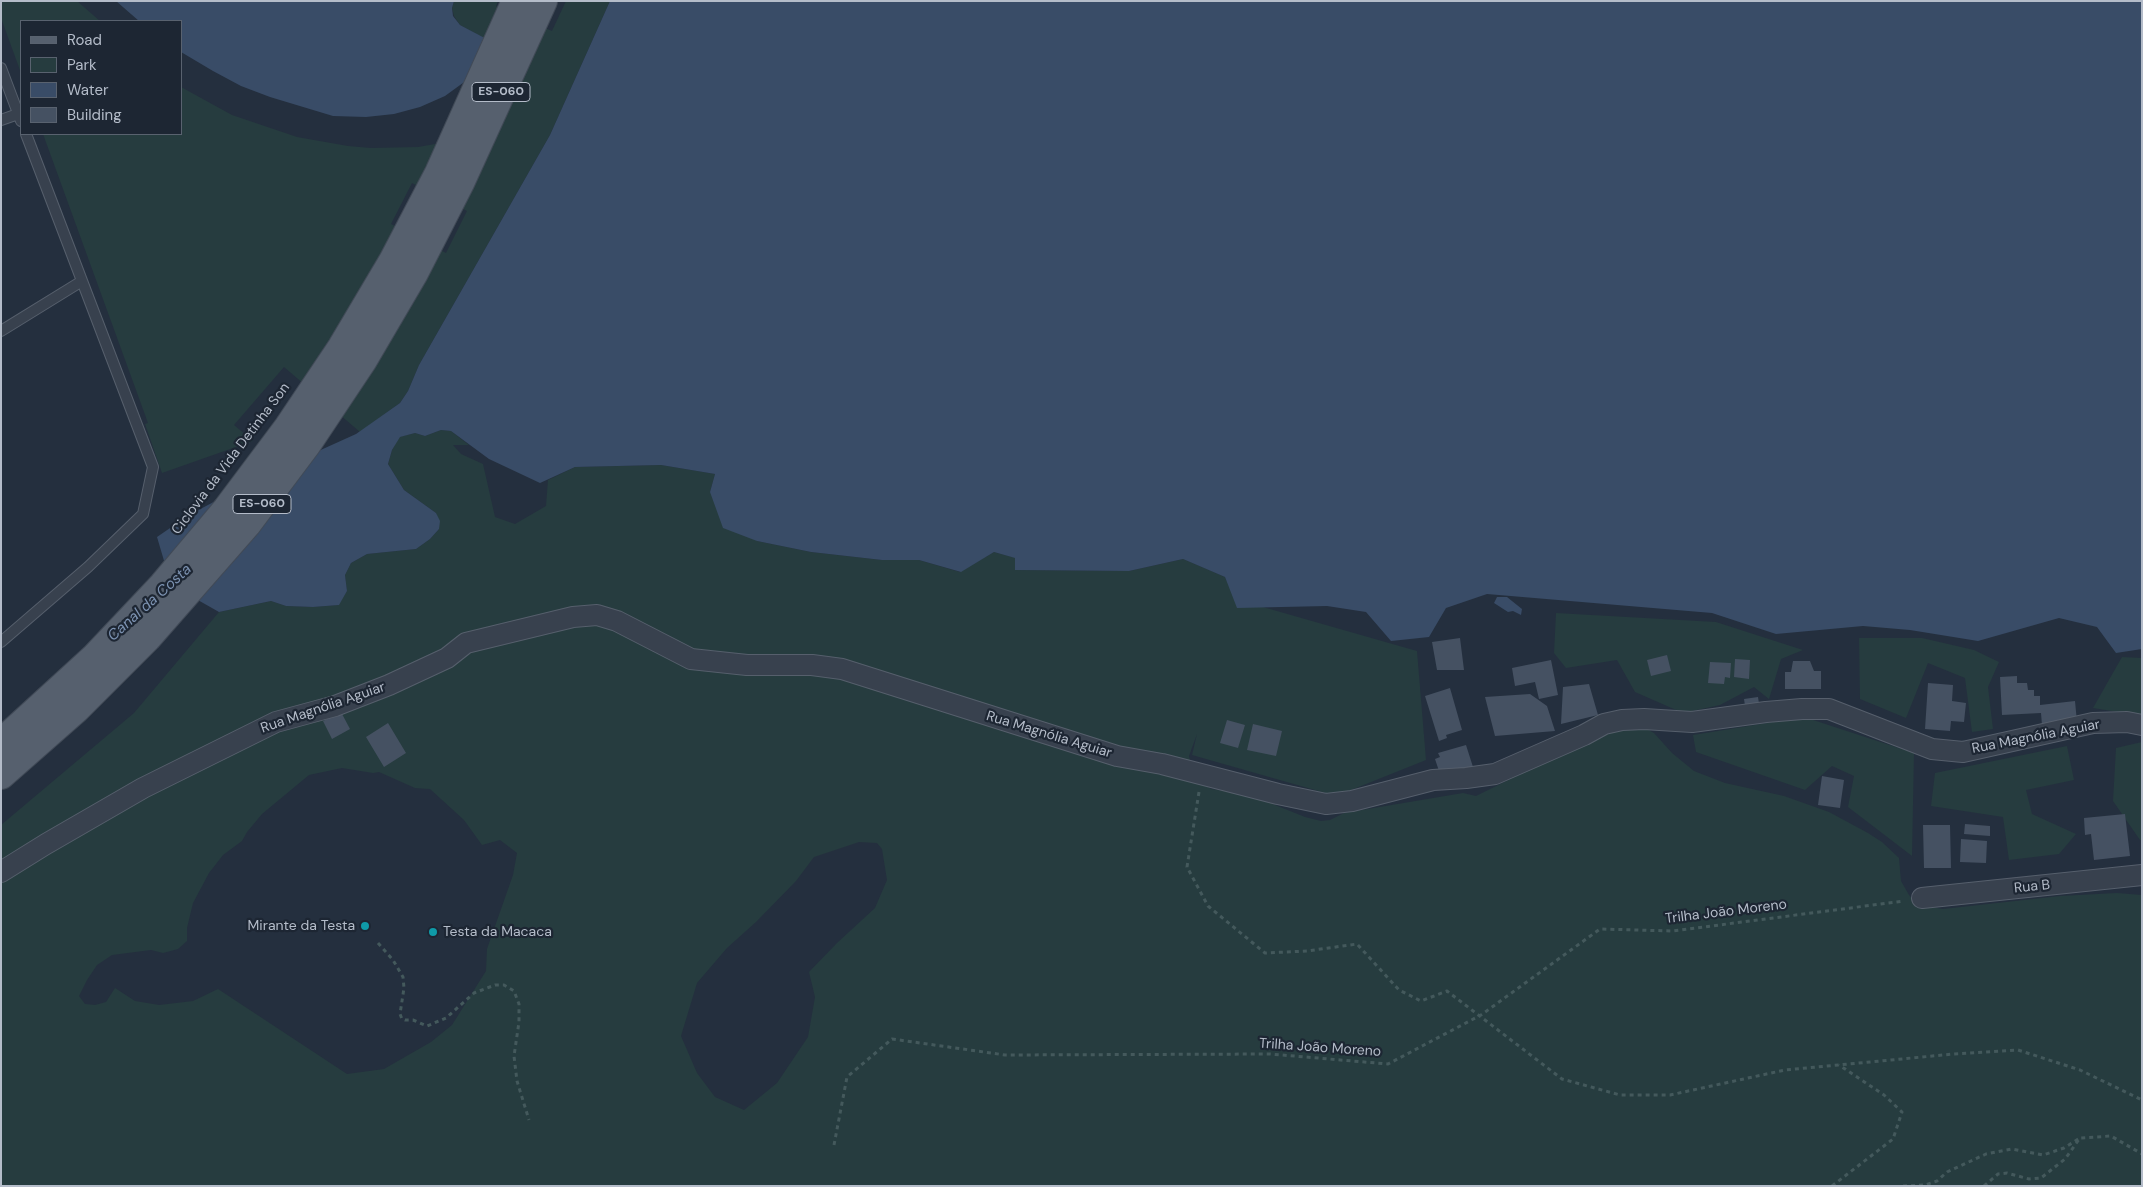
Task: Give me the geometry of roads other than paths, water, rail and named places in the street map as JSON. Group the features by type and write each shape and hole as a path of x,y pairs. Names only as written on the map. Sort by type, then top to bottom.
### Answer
{"main road":[{"name":"ES-060","path":"1,743 94,657 163,585 228,509 287,429 342,347 393,261 438,173 516,1"},
{"name":"ES-060","path":"1,775 82,703 164,620 241,531 307,444 372,345 438,228 543,1"}],"street":[{"name":"Rua Magnólia Aguiar","path":"1,872 143,788 276,722 335,706 389,686 447,658 466,643 573,617 597,615 617,621 691,659 747,665 812,665 842,669 1117,756 1162,764 1278,794 1326,804 1352,801 1433,780 1495,774 1584,735 1604,724 1622,720 1644,718 1692,722 1766,712 1829,709 1932,749 1963,752 2093,723 2127,722 2142,724"},
{"name":"Rua B","path":"1922,898 2142,875"}],"lane":[{"path":"1,68 20,118 1,120"},
{"path":"1,642 88,567 143,514 153,467 26,135"},
{"path":"1,331 82,281"}],"water":[{"path":"116,1 454,1 452,8 453,16 460,25 496,44 478,72 445,96 420,107 394,114 366,117 333,116 241,86 182,53 182,20 138,20"},
{"path":"610,1 2142,1 2142,649 2116,653 2097,627 2059,618 1978,641 1910,630 1863,626 1776,634 1712,613 1487,594 1446,608 1429,637 1391,641 1366,612 1327,606 1237,608 1225,577 1183,559 1129,571 1015,570 1015,558 994,552 961,572 919,560 882,560 811,552 757,541 723,528 710,492 715,474 661,465 575,467 540,483 489,459 451,431 441,430 425,436 415,433 400,437 392,450 388,464 404,490 436,513 440,521 439,529 430,539 416,549 367,554 351,563 345,575 347,591 339,605 313,607 286,606 271,601 219,612 189,595 170,581 157,537 189,515 261,477 356,434 400,403 408,391 419,365 550,135"},
{"path":"1497,597 1507,597 1522,609 1521,615 1513,611 1508,612 1494,603"}],"place":[{"name":"Mirante da Testa","path":"365,926"},
{"name":"Testa da Macaca","path":"433,932"}],"water label":[{"name":"Canal da Costa","path":"150,603"}]}
